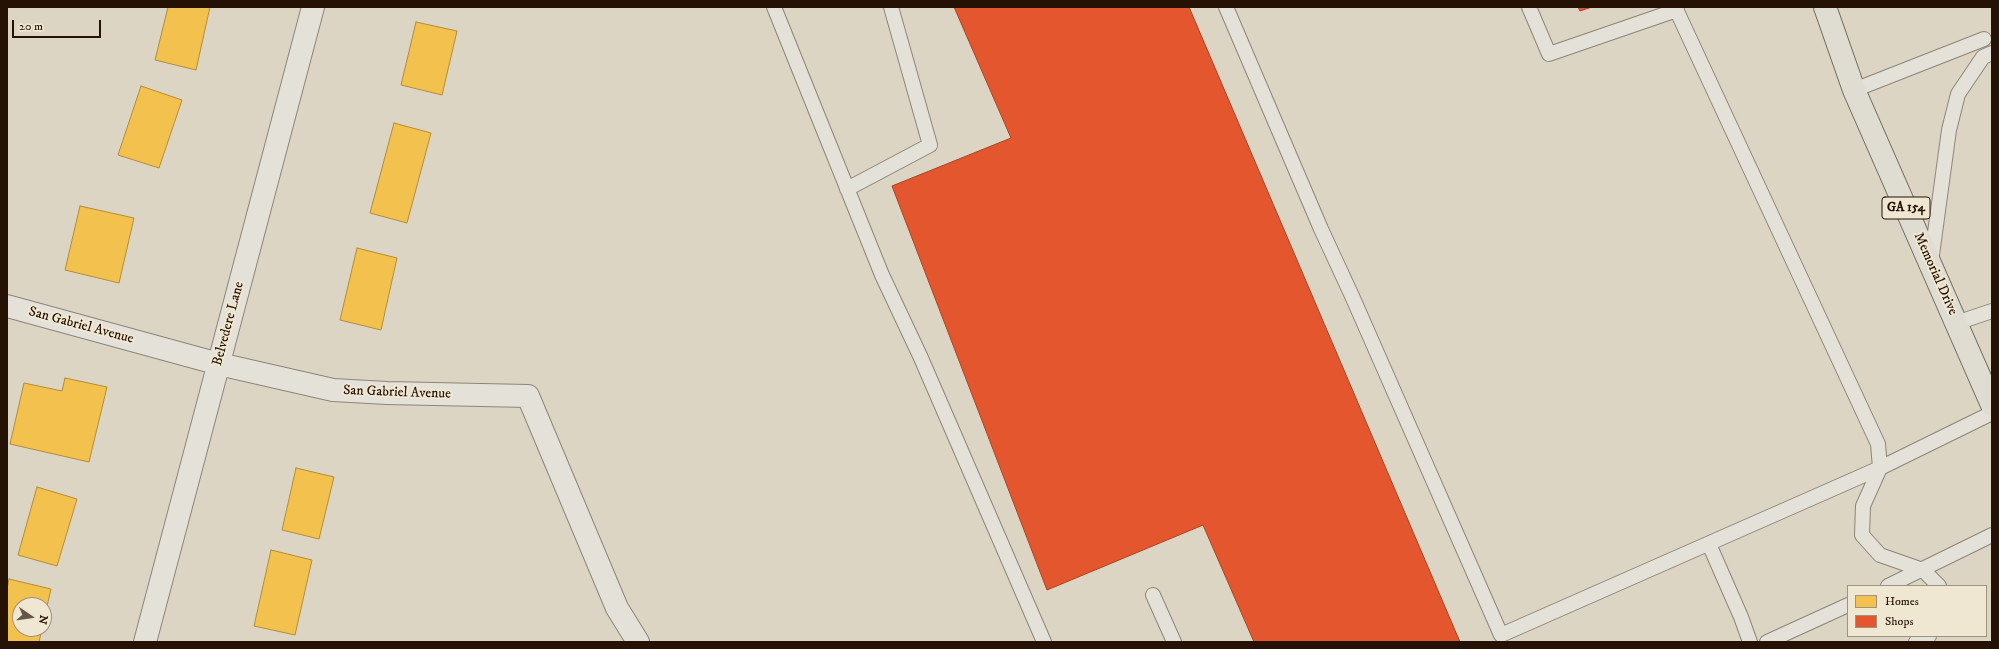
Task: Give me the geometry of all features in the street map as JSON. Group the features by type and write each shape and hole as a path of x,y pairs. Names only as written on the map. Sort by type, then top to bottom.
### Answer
{"main road":[{"name":"Memorial Drive","path":"1824,7 1854,90 1992,405"}],"street":[{"name":"Belvedere Lane","path":"146,642 314,7"},
{"name":"San Gabriel Avenue","path":"7,306 219,364 333,390 387,393 528,396 618,608 638,642"}],"lane":[{"path":"774,7 882,275 921,358 1044,642"},
{"path":"847,189 930,145 891,7"},
{"path":"1226,7 1321,229 1501,635 1880,468 1992,413"},
{"path":"1529,7 1549,54 1676,8 1878,444 1880,468 1863,506 1862,535 1880,555 1923,570 1938,585"},
{"path":"1854,90 1984,39"},
{"path":"1930,264 1948,130 1958,94 1983,57 1991,53"},
{"path":"1956,323 1992,311"},
{"path":"1890,585 1992,535"},
{"path":"1709,544 1741,617 1750,642"},
{"path":"1153,595 1174,642"},
{"path":"1767,642 1847,605"},
{"path":"1916,642 1927,637"}],"building: Homes":[{"path":"168,7 210,7 196,70 155,60"},
{"path":"416,22 457,31 442,95 401,85"},
{"path":"141,86 182,100 159,168 118,155"},
{"path":"394,123 431,133 407,223 370,213"},
{"path":"80,206 134,218 119,283 65,270"},
{"path":"357,248 397,258 381,330 340,320"},
{"path":"65,378 107,387 89,462 10,444 24,383 62,391"},
{"path":"296,468 334,477 319,539 282,530"},
{"path":"37,487 77,499 57,566 18,555"},
{"path":"271,550 312,560 295,635 254,626"},
{"path":"9,579 51,589 49,597 12,597 12,637 40,637 39,642 7,642 7,589"}],"building: Shops":[{"path":"954,7 1189,7 1460,642 1254,642 1203,525 1047,590 892,186 1011,138"},
{"path":"1578,7 1592,7 1580,11"}]}
